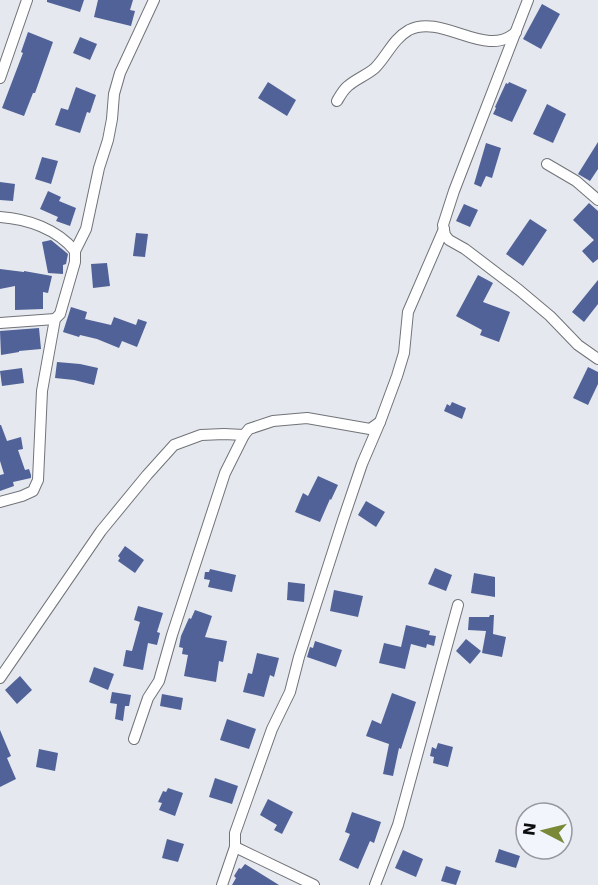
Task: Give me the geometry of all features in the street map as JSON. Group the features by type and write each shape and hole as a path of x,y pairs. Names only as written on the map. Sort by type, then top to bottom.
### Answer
{"street":[{"path":"0,78 27,0"},
{"path":"0,502 33,491 38,480 42,391 55,319 60,314 75,262 75,251 86,229 99,168 108,140 114,94 120,73 154,0"},
{"path":"528,0 454,191 444,225 445,235 519,290 550,316 578,345 598,360"},
{"path":"337,101 347,87 374,68 399,37 410,30 425,26 440,27 477,39 488,40 500,40 516,32"},
{"path":"547,164 576,181 598,200"},
{"path":"0,217 26,221 49,230 67,241 75,251"},
{"path":"222,885 235,847 235,833 272,729 290,692 343,520 404,353 408,312 444,229"},
{"path":"0,323 55,319"},
{"path":"134,739 148,698 159,681 225,473 244,435 249,429 273,421 307,418 370,429 380,422"},
{"path":"0,678 101,531 174,445 201,435 244,435"},
{"path":"375,885 398,825 458,605"},
{"path":"235,847 314,885"}],"building":[{"path":"47,0 84,0 80,12 47,2"},
{"path":"98,0 133,0 130,10 135,11 131,26 94,17"},
{"path":"542,4 560,14 541,49 523,39"},
{"path":"28,32 53,42 35,93 33,93 24,116 2,108 23,53 21,52"},
{"path":"80,37 97,44 90,60 73,53"},
{"path":"268,82 296,100 287,116 258,98"},
{"path":"509,82 527,90 512,122 493,114 506,83"},
{"path":"76,87 96,95 80,133 55,125 61,108 68,110"},
{"path":"547,104 566,114 553,143 533,134"},
{"path":"598,142 598,169 590,181 578,174"},
{"path":"486,143 501,148 492,178 486,176 481,187 474,184"},
{"path":"42,157 58,161 51,184 35,179"},
{"path":"0,182 15,184 13,201 0,200"},
{"path":"48,191 61,197 59,201 76,208 70,226 56,221 58,217 40,209"},
{"path":"589,203 598,211 598,259 593,263 582,251 594,240 573,220"},
{"path":"464,204 478,210 470,227 456,221"},
{"path":"530,219 547,230 523,266 506,254"},
{"path":"136,233 148,234 145,257 133,256"},
{"path":"51,240 68,254 66,264 63,265 63,274 48,273 42,242"},
{"path":"107,263 110,286 93,288 91,264"},
{"path":"0,269 52,276 48,293 43,292 43,309 15,310 15,286 0,289"},
{"path":"478,275 493,283 483,302 510,312 499,342 480,335 482,330 456,316"},
{"path":"598,280 598,304 584,322 572,312"},
{"path":"71,307 87,312 85,319 111,325 114,317 136,325 138,319 147,322 137,347 122,341 119,348 97,339 63,332"},
{"path":"39,328 41,349 1,355 0,331"},
{"path":"57,362 98,368 94,385 55,378"},
{"path":"588,367 598,372 598,384 588,405 573,398"},
{"path":"22,368 24,383 2,386 0,371"},
{"path":"452,402 466,408 462,419 444,411 447,404 450,406"},
{"path":"0,425 7,441 21,437 23,449 18,450 25,470 29,469 31,478 13,482 14,486 0,491 0,475 4,474 0,461"},
{"path":"318,476 338,485 320,522 295,512 303,493 308,496"},
{"path":"366,501 385,512 376,527 358,515"},
{"path":"125,546 144,560 135,573 118,561 120,558 118,556"},
{"path":"435,568 452,575 446,591 428,584"},
{"path":"210,569 236,575 232,592 208,587 210,580 204,579 205,572 209,572"},
{"path":"474,573 495,577 495,597 471,593"},
{"path":"288,582 305,584 304,602 287,600"},
{"path":"334,590 363,596 358,617 330,611"},
{"path":"138,606 163,613 157,632 160,633 157,645 148,643 143,670 123,666 126,650 132,651 140,622 134,620"},
{"path":"195,610 212,616 205,637 227,641 223,662 219,661 216,682 184,676 188,655 182,654 183,648 179,647 181,636"},
{"path":"494,615 493,634 506,637 502,657 482,653 486,631 468,630 469,617 489,617"},
{"path":"406,625 430,631 429,635 436,636 434,646 427,644 426,648 411,644 405,669 379,663 384,643 401,647"},
{"path":"466,639 481,651 470,664 456,651"},
{"path":"315,641 342,650 336,667 307,657"},
{"path":"257,653 279,658 274,677 270,675 264,697 243,692 248,673 252,674"},
{"path":"94,667 114,674 108,690 89,682"},
{"path":"20,676 32,690 17,704 5,690"},
{"path":"112,692 131,695 129,706 125,706 123,721 115,719 117,704 110,703"},
{"path":"392,693 416,702 401,749 399,748 393,776 383,774 389,744 366,736 372,720 381,724"},
{"path":"162,694 183,698 181,710 160,706"},
{"path":"227,719 256,729 249,749 220,740"},
{"path":"0,730 11,756 7,758 16,779 0,787"},
{"path":"438,743 453,747 448,767 433,763 434,757 430,756 432,747 436,749"},
{"path":"39,749 58,753 55,771 36,767"},
{"path":"215,778 238,786 232,804 209,797"},
{"path":"168,788 183,793 175,816 159,810 162,803 158,802 163,791 166,792"},
{"path":"268,799 293,812 282,834 274,830 277,825 260,815"},
{"path":"352,812 381,822 374,843 370,841 358,869 339,860 350,834 345,832"},
{"path":"167,839 184,844 178,862 162,858"},
{"path":"499,849 514,854 514,861 518,861 516,868 495,862"},
{"path":"403,850 423,859 416,877 395,868"},
{"path":"245,864 279,885 232,885 236,878 234,876"},
{"path":"446,866 461,871 456,885 441,881"}]}
